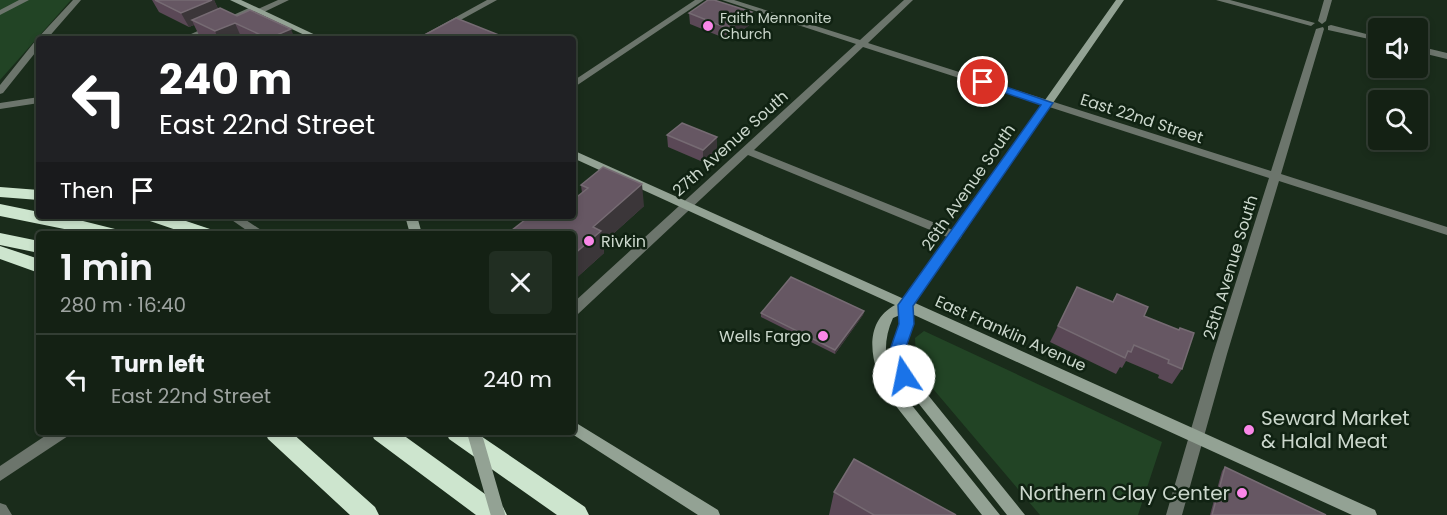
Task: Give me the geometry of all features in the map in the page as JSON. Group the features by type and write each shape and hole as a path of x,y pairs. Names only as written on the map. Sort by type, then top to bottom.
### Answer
{"highway":[{"path":"0,192 36,195"},
{"path":"0,210 36,217"},
{"path":"48,219 101,231"},
{"path":"162,219 198,231"},
{"path":"0,239 36,247"},
{"path":"0,252 36,265"},
{"path":"279,435 367,515"},
{"path":"386,435 497,515"},
{"path":"461,435 577,515"}],"street":[{"path":"0,5 19,0"},
{"path":"0,13 25,0"},
{"path":"45,36 77,0"},
{"path":"234,0 313,36"},
{"path":"192,36 285,0"},
{"path":"426,36 493,0"},
{"path":"576,83 700,0"},
{"name":"East 22nd Street","path":"726,0 1447,231"},
{"name":"27th Avenue South","path":"576,308 909,0"},
{"name":"26th Avenue South","path":"992,515 893,392 884,377 880,364 882,328 888,315 906,305 1120,0"},
{"path":"1220,0 1368,37"},
{"name":"25th Avenue South","path":"1174,515 1220,354 1328,0"},
{"path":"0,90 36,45"},
{"path":"1428,51 1447,56"},
{"path":"0,106 36,100"},
{"path":"748,151 956,236"},
{"name":"East Franklin Avenue","path":"576,155 1369,515"},
{"path":"236,219 256,231"},
{"name":"26th Avenue South","path":"906,305 906,324 899,347 904,376 1017,515"},
{"path":"576,429 712,515"},
{"path":"0,474 58,435"},
{"path":"475,435 497,515"},
{"path":"0,510 4,515"}],"green space":[{"path":"0,0 71,0 39,36 36,36 36,39 0,80"},
{"path":"924,331 1162,442 1138,515 1040,515 923,377 916,357 915,338"}],"building":[{"path":"155,0 212,0 181,13"},
{"path":"708,0 752,12 729,29 689,13"},
{"path":"220,8 237,16 250,10 291,29 279,34 283,36 263,36 235,23 215,31 192,20"},
{"path":"456,18 499,35 498,36 423,36"},
{"path":"682,123 717,137 703,150 667,135"},
{"path":"603,167 642,184 593,227 601,231 576,252 576,231 511,231 526,219 576,219 576,198 588,188 581,185"},
{"name":"Wells Fargo","path":"791,277 864,311 835,350 761,313"},
{"path":"1077,287 1113,302 1117,294 1148,307 1144,316 1179,330 1180,328 1194,333 1182,369 1168,363 1169,360 1134,345 1125,358 1058,326"},
{"path":"854,459 956,515 874,515 834,492"},
{"name":"Northern Clay Center","path":"1225,467 1326,515 1212,515"}],"place":[{"name":"Faith Mennonite Church","path":"708,26"},
{"name":"Rivkin","path":"589,241"},
{"name":"Wells Fargo","path":"823,336"},
{"name":"Seward Market & Halal Meat","path":"1249,430"},
{"name":"Northern Clay Center","path":"1242,493"}],"route":[{"path":"904,376 899,347 906,324 906,305 1048,103 983,82"}]}
